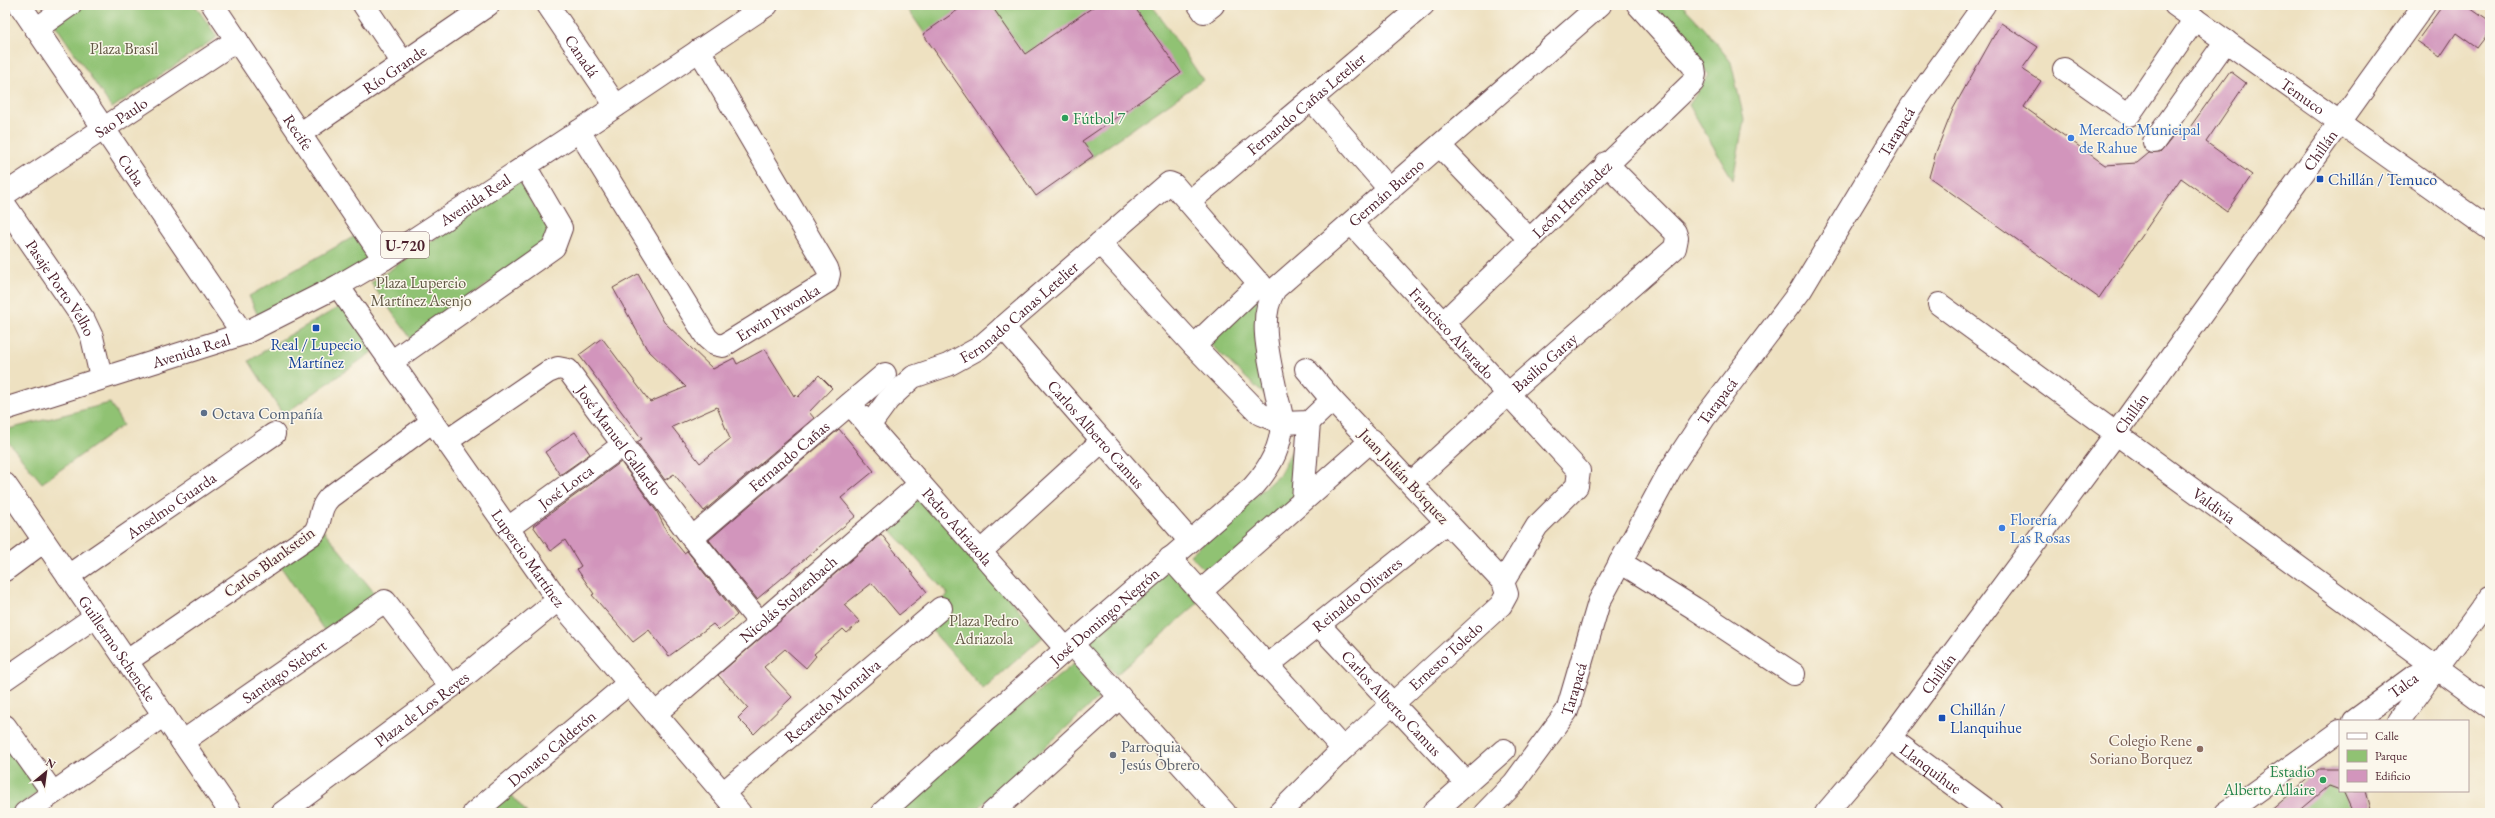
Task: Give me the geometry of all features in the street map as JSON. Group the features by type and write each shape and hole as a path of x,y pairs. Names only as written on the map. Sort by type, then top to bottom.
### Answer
{"street":[{"name":"Cuba","path":"20,5 242,334"},
{"path":"36,29 70,5"},
{"name":"Recife","path":"213,5 301,133 384,259"},
{"path":"364,5 403,63"},
{"name":"Río Grande","path":"301,133 488,5"},
{"name":"Canadá","path":"548,5 616,106"},
{"name":"Avenida Real","path":"5,409 101,377 242,334 338,286 384,259 767,5"},
{"path":"1199,5 1204,12 1214,5"},
{"name":"Fernando Cañas Letelier","path":"1189,202 1423,5"},
{"name":"Germán Bueno","path":"1194,346 1265,290 1275,289 1352,224 1600,5"},
{"name":"León Hernández","path":"1444,322 1530,240 1606,163 1687,90 1693,82 1695,74 1688,60 1638,5"},
{"name":"Tarapacá","path":"1485,813 1514,783 1567,711 1599,602 1670,470 1705,417 1801,290 1911,107 1984,5"},
{"name":"Temuco","path":"2175,5 2490,229"},
{"name":"Chillán","path":"1826,813 1890,738 2115,435 2339,121 2424,5"},
{"path":"2064,69 2129,115 2195,19"},
{"name":"Sao Paulo","path":"5,194 237,40"},
{"path":"2154,142 2226,41"},
{"name":"Erwin Piwonka","path":"579,131 707,338 714,344 723,346 827,282 829,274 828,268 699,50"},
{"path":"1311,99 1390,190"},
{"path":"1440,146 1530,240"},
{"name":"Basilio Garay","path":"1411,482 1508,394 1672,252 1677,242 1674,232 1606,163"},
{"path":"391,362 554,247 560,228 525,166"},
{"name":"Fernnado Canas Letelier","path":"869,426 888,400 913,378 964,357 979,348 1164,186 1169,183 1174,185 1189,202"},
{"path":"1189,202 1265,290 1267,306 1266,329 1282,423"},
{"name":"Pasaje Porto Velho","path":"5,205 84,320 93,343 101,377"},
{"name":"Francisco Alvarado","path":"1352,224 1444,322 1508,394 1571,460 1579,471 1580,480 1574,490 1537,526 1503,582"},
{"path":"1100,243 1194,346 1260,414 1282,423 1309,422 1332,400"},
{"name":"Lupercio Martínez","path":"338,286 558,600 740,813"},
{"name":"Valdivia","path":"1939,304 2115,435 2490,707"},
{"name":"Carlos Alberto Camus","path":"1003,327 1190,541"},
{"name":"José Manuel Gallardo","path":"446,441 548,372 558,368 568,370 692,538 760,623"},
{"name":"Juan Julián Bórquez","path":"1306,369 1332,400 1372,440 1503,582"},
{"name":"Fernando Cañas","path":"692,538 885,374"},
{"name":"Pedro Adriazola","path":"850,404 980,552 1069,646 1120,697 1225,813"},
{"name":"Carlos Blankstein","path":"127,661 314,533 323,504 330,497 433,421"},
{"path":"1303,499 1309,422"},
{"name":"José Domingo Negrón","path":"882,813 1069,646 1253,487 1264,475 1280,442 1282,423"},
{"name":"Anselmo Guarda","path":"68,576 274,434"},
{"path":"1200,592 1303,499 1372,440"},
{"path":"980,552 1102,441"},
{"name":"José Lorca","path":"508,528 623,444"},
{"name":"Guillermo Schencke","path":"5,484 182,742 222,810"},
{"name":"Nicolás Stolzenbach","path":"655,714 920,484"},
{"name":"Reinaldo Olivares","path":"1267,666 1447,522"},
{"path":"5,570 44,541"},
{"path":"1170,558 1343,749"},
{"path":"1620,562 1694,608 1794,674"},
{"name":"Ernesto Toledo","path":"1279,813 1343,749 1501,605 1507,594 1503,582"},
{"name":"Talca","path":"2400,720 2436,667 2453,648 2490,597"},
{"name":"Plaza de Los Reyes","path":"282,813 451,687 558,600"},
{"name":"Santiago Siebert","path":"182,742 385,601 451,687"},
{"name":"Recaredo Montalva","path":"723,793 941,608"},
{"path":"5,679 96,616"},
{"name":"Carlos Alberto Camus","path":"1318,624 1392,705 1466,782"},
{"name":"Talca","path":"2355,720 2415,676 2436,667"},
{"name":"Donato Calderón","path":"474,813 628,682"},
{"path":"992,813 1120,697"},
{"path":"25,813 164,715"},
{"path":"5,726 53,793"},
{"path":"2226,813 2339,732"},
{"name":"Llanquihue","path":"1890,738 1991,813"},
{"path":"1433,813 1466,782 1504,750"}],"green space":[{"name":"Plaza Brasil","path":"81,5 195,5 217,37 112,108 54,23"},
{"name":"Fútbol 7","path":"905,5 1152,5 1203,80 1036,196"},
{"path":"1652,5 1682,5 1704,28 1731,62 1744,119 1733,180 1689,105 1709,75"},
{"name":"Plaza Lupercio Martínez Asenjo","path":"519,181 553,236 412,340 371,283"},
{"path":"355,236 370,260 259,318 249,296"},
{"path":"1262,294 1276,406 1208,342"},
{"path":"343,305 375,350 283,415 249,361 279,341"},
{"path":"110,403 123,425 42,483 5,438 5,430"},
{"path":"1297,441 1297,496 1211,576 1190,555 1279,475"},
{"name":"Plaza Pedro Adriazola","path":"918,494 1043,637 983,689 922,619 917,622 948,595 885,523"},
{"path":"324,531 386,607 332,642 279,564"},
{"path":"1168,569 1198,603 1116,675 1086,640"},
{"path":"1074,664 1103,694 973,813 884,813"},
{"path":"5,718 52,781 10,813 5,813"},
{"name":"Estadio Alberto Allaire","path":"2319,769 2339,769 2339,792 2366,792 2371,809 2374,813 2268,813"},
{"path":"508,791 527,813 483,813"}],"building":[{"name":"Fútbol 7","path":"965,5 991,5 1025,54 1096,5 1133,5 1181,73 1082,141 1093,156 1036,196 923,34"},
{"path":"2443,5 2467,5 2490,21 2490,31 2477,48 2456,33 2440,57 2417,41"},
{"name":"Mercado Municipal de Rahue","path":"2001,23 2038,47 2022,69 2041,81 2024,107 2105,165 2137,163 2149,153 2160,153 2177,132 2183,137 2230,71 2246,83 2206,142 2252,175 2227,211 2181,178 2099,298 1929,177 1936,152 1953,109"},
{"path":"638,274 664,322 713,369 734,358 737,364 765,349 794,396 796,395 798,397 819,375 832,388 809,412 814,418 704,511 674,474 665,480 637,442 642,439 579,355 602,338 650,402 686,387 647,349 613,288","holes":["717,407 730,439 700,463 672,427"]},
{"path":"839,429 874,471 841,498 856,516 757,599 709,540"},
{"path":"575,432 590,454 560,475 545,452"},
{"path":"621,462 657,512 667,532 684,553 687,551 737,615 719,630 713,624 669,656 649,630 633,642 592,595 594,594 577,569 581,566 565,540 551,551 533,526"},
{"path":"881,534 927,592 899,615 872,583 844,605 860,622 847,633 843,629 814,654 816,656 806,668 785,649 764,667 792,697 754,734 738,718 748,708 718,675"},
{"path":"2319,769 2339,769 2339,790 2329,786 2297,813 2268,813"},
{"path":"2343,792 2366,792 2372,813 2353,813"}],"place":[{"name":"Fútbol 7","path":"1065,118"},
{"name":"Mercado Municipal de Rahue","path":"2071,138"},
{"name":"Chillán / Temuco","path":"2320,179"},
{"name":"Real / Lupecio Martínez","path":"316,328"},
{"name":"Octava Compañía","path":"204,413"},
{"name":"Florería Las Rosas","path":"2002,528"},
{"name":"Chillán / Llanquihue","path":"1942,718"},
{"name":"Colegio Rene Soriano Borquez","path":"2200,749"},
{"name":"Parroquia Jesús Obrero","path":"1113,755"},
{"name":"Estadio Alberto Allaire","path":"2323,780"}]}
